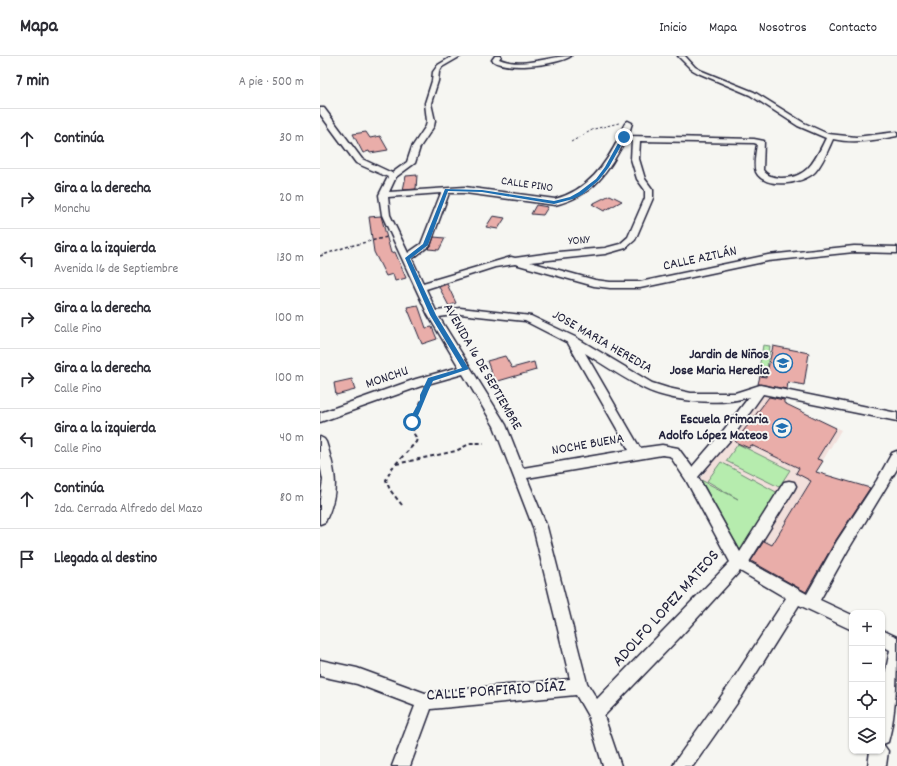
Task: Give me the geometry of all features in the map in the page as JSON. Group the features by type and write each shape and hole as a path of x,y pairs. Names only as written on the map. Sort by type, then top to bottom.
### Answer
{"street":[{"path":"382,196 394,176 411,163 416,147 430,126 431,121 428,103 437,69 458,56"},
{"path":"498,56 495,60 501,64 516,65 568,56"},
{"path":"681,56 693,68 700,72 758,96 815,132 831,136 866,140 897,134"},
{"path":"321,110 359,161 394,176"},
{"name":"CALLE PINO","path":"382,196 446,190 482,191 554,202 572,198 598,180 624,137 628,123"},
{"path":"624,137 636,139 719,141 754,140 761,143 759,170 765,178 796,181 813,170 831,136"},
{"name":"YONY","path":"420,287 479,268 511,260 605,252 628,243 637,228 650,194 638,171 635,159 636,139"},
{"path":"407,258 425,245 446,190"},
{"name":"AVENIDA 16 DE SEPTIEMBRE","path":"382,196 386,215 394,235 407,258 433,315 500,425 540,527 580,686 595,713 612,766"},
{"name":"CALLE AZTLÁN","path":"511,260 548,269 594,283 610,285 640,285 768,258 854,249 897,250"},
{"name":"JOSE MARIA HEREDIA","path":"433,315 460,311 527,318 572,340 642,383 668,392 691,397 719,398 735,397 760,389 897,417"},
{"path":"572,340 637,452"},
{"name":"MONCHU","path":"320,418 430,379 466,369"},
{"path":"691,476 707,460 746,411 760,389"},
{"path":"320,442 330,476 328,499 320,518"},
{"name":"NOCHE BUENA","path":"519,474 637,452 662,450"},
{"name":"ADOLFO LOPEZ MATEOS","path":"595,713 674,632 738,563 691,476 674,450 662,450"},
{"path":"811,602 854,527 880,488 897,456"},
{"path":"789,486 743,559 738,563 796,596 849,621"},
{"path":"682,766 736,690 796,596"},
{"path":"885,639 897,645"},
{"path":"885,719 897,651"},
{"name":"CALLE PORFIRIO DÍAZ","path":"320,668 357,676 425,701 580,686"},
{"path":"401,766 425,701"},
{"path":"877,766 879,754"}],"path":[{"path":"571,142 583,133 605,126 628,123"},
{"path":"320,256 346,247 394,235"},
{"path":"402,505 386,484 387,476 407,451 416,443 417,439 413,432 412,422 423,400 423,395 430,379"},
{"path":"396,464 415,462 442,453 460,450 468,444 476,442 484,443"}],"shaded area":[{"path":"761,392 841,430 756,571 737,553 699,480"}],"green space":[{"path":"763,345 770,346 766,376 758,375"},
{"path":"738,444 790,470 779,487 726,461"},
{"path":"721,462 778,493 741,552 701,480 738,499 707,481"}],"building":[{"path":"366,132 370,138 380,136 388,150 370,153 369,151 363,153 353,134"},
{"path":"417,175 416,189 403,190 406,176"},
{"path":"610,195 622,201 604,211 592,204"},
{"path":"536,205 548,207 543,215 531,214"},
{"path":"381,216 391,253 395,252 406,278 395,281 393,274 386,276 374,252 369,217"},
{"path":"493,216 505,218 498,229 486,227"},
{"path":"434,237 445,238 439,250 428,249 431,246"},
{"path":"447,284 456,303 449,306 439,287"},
{"path":"418,305 426,328 432,327 437,339 422,344 407,307"},
{"path":"773,346 809,353 804,385 788,382 787,389 758,384 760,376 766,377"},
{"path":"505,356 512,368 534,362 536,370 495,382 487,361"},
{"path":"352,379 355,390 336,395 334,383"},
{"path":"769,397 784,400 784,403 836,428 817,459 823,461 816,472 870,488 836,540 806,592 751,561 764,541 772,545 811,481 796,473 799,468 751,445 749,448 735,442"}],"place":[{"name":"Jardin de Niños Jose Maria Heredia","path":"783,363"},
{"name":"Escuela Primaria Adolfo López Mateos","path":"782,428"}],"route":[{"path":"412,422 423,400 423,395 430,379 466,369 433,315 407,258 414,255 425,245 446,190 482,191 554,202 572,198 598,180 624,137"}]}
